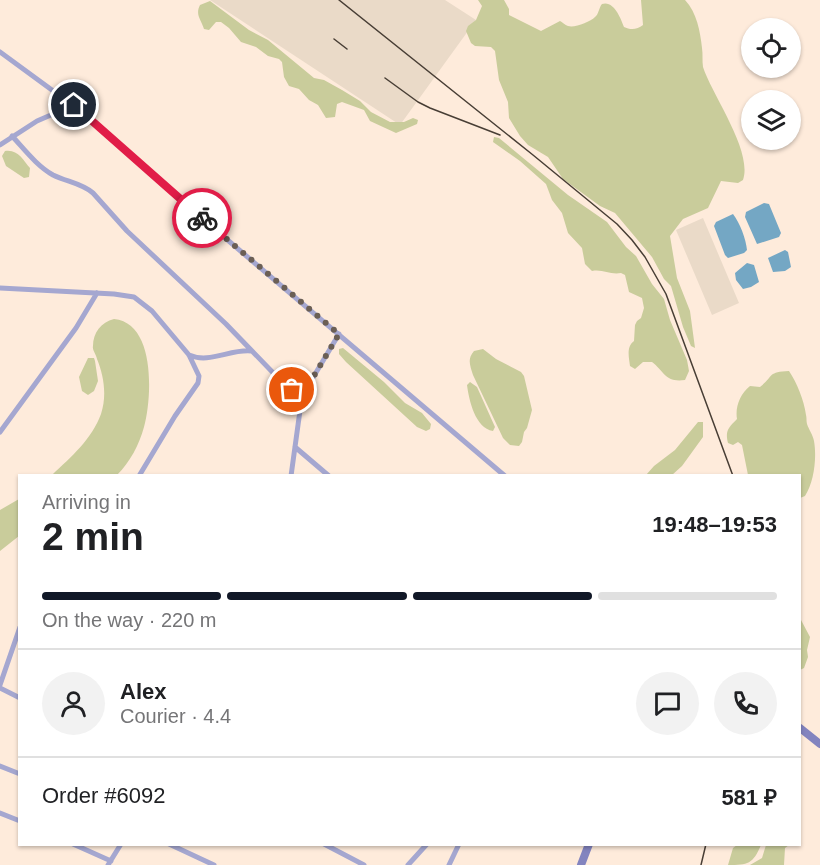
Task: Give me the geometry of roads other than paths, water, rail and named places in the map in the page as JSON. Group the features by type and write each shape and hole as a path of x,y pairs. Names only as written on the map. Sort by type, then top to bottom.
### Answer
{"street":[{"path":"0,52 74,105 197,214 503,474"},
{"path":"0,145 54,112 74,105"},
{"path":"12,136 36,163 50,173 86,187 93,193 127,231 226,324 282,382 302,396"},
{"path":"0,288 134,297 152,311 189,355 199,376 194,390 175,416 140,474"},
{"path":"0,432 76,328 97,293"},
{"path":"291,474 302,396 339,334"},
{"path":"189,355 196,358 207,358 238,351 251,351"},
{"path":"295,447 327,474"},
{"path":"18,633 0,687 18,697"},
{"path":"801,729 820,744"},
{"path":"0,766 18,773"},
{"path":"0,813 18,820"},
{"path":"77,846 109,863 120,846"},
{"path":"173,846 214,865"},
{"path":"328,846 364,865"},
{"path":"408,865 425,846"},
{"path":"449,865 457,846"},
{"path":"581,865 588,846"}],"water":[{"path":"764,203 769,204 781,233 779,237 757,244 745,217 746,212"},
{"path":"733,214 742,231 747,250 728,258 714,226 716,222"},
{"path":"785,250 788,252 791,267 785,271 773,272 768,258"},
{"path":"747,263 754,265 759,282 743,289 736,280 735,273"}],"railway":[{"path":"339,0 533,155 617,224 632,240 645,257 666,294 732,474"},
{"path":"334,39 347,49"},
{"path":"385,78 430,108 500,135"},
{"path":"701,865 706,846"}]}
